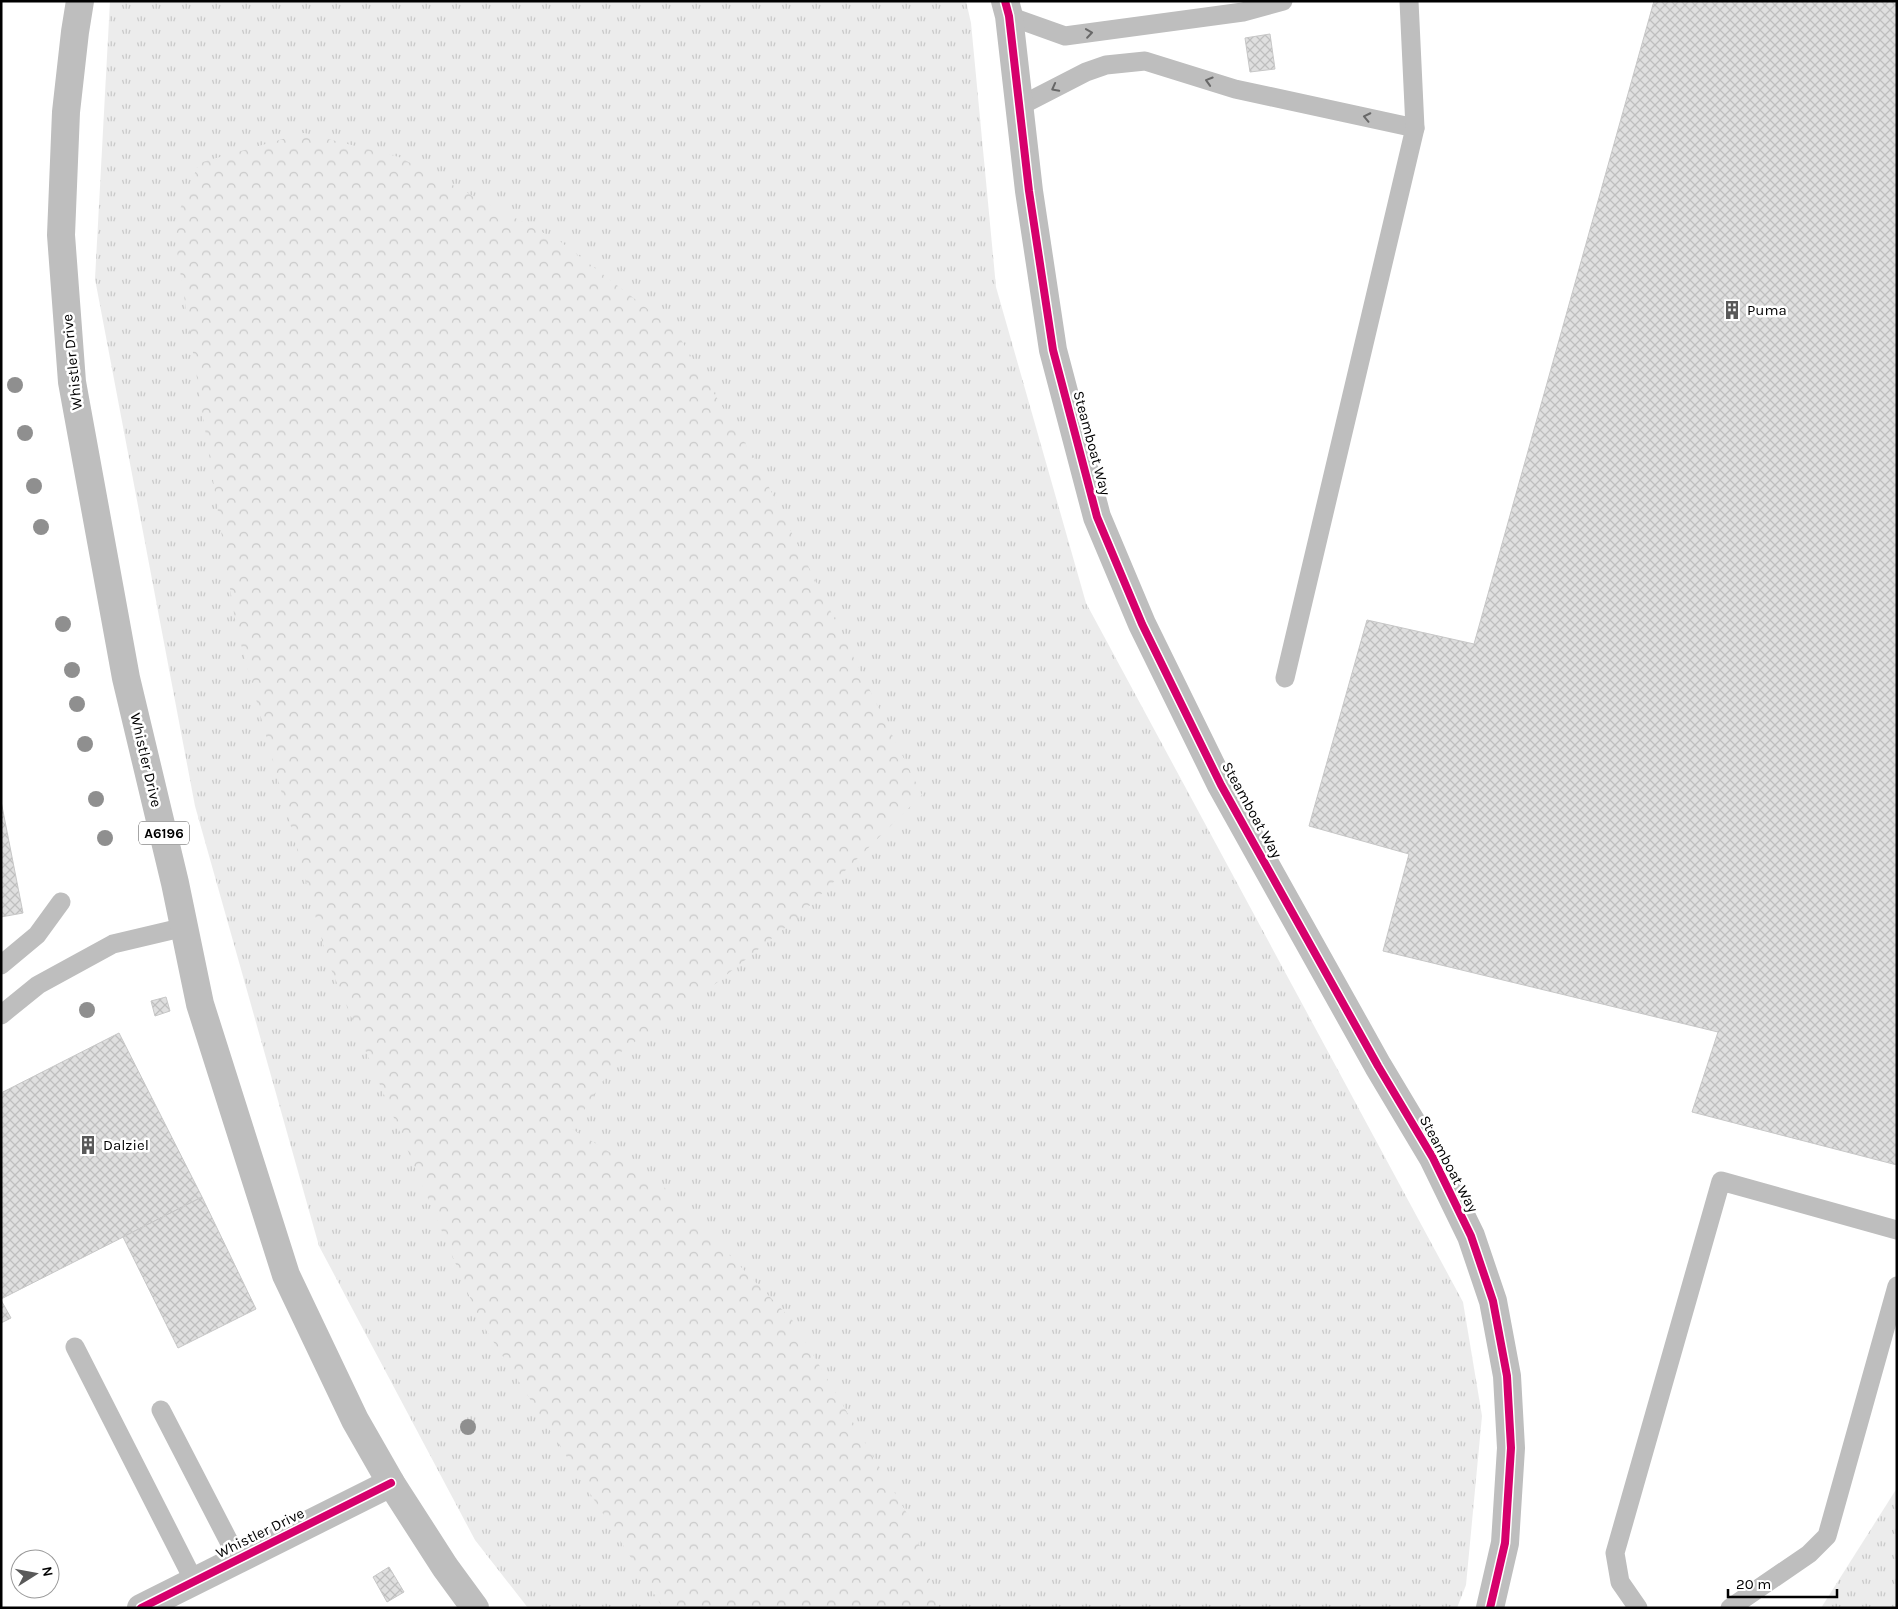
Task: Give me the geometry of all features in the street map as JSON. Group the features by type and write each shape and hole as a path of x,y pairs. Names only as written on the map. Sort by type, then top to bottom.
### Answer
{"street":[{"name":"Whistler Drive","path":"80,1 66,112 61,235 72,382 90,490 126,678 185,927 200,1004 286,1275 355,1420 391,1483 445,1567 475,1608"},
{"name":"Steamboat Way","path":"1007,8 1029,191 1053,350 1097,517 1142,624 1221,785 1373,1057 1433,1158 1471,1236 1493,1301 1507,1376 1511,1448 1505,1543 1490,1608"},
{"name":"Whistler Drive","path":"141,1608 391,1483"}],"lane":[{"path":"1007,8 1065,36 1243,12 1283,1"},
{"path":"1285,678 1415,128 1409,1"},
{"path":"1018,107 1086,72 1106,65 1145,61 1235,89 1415,128"},
{"path":"1,965 37,935 61,902"},
{"path":"1,1015 38,985 113,944 185,927"},
{"path":"1638,1608 1620,1582 1615,1553 1721,1181 1897,1230"},
{"path":"1730,1608 1809,1554 1827,1536 1897,1286"},
{"path":"75,1347 194,1581"},
{"path":"161,1410 238,1560"}],"green space":[{"path":"110,1 966,1 971,23 996,287 1086,603 1463,1302 1482,1416 1466,1585 1457,1608 528,1608 475,1540 319,1246 195,806 95,279"},
{"path":"304,133 399,157 561,242 675,330 757,463 922,795 796,919 709,989 622,1051 572,1129 661,1184 793,1321 912,1522 939,1608 663,1608 479,1319 328,962 236,626 173,226 199,163"},
{"path":"1897,1488 1897,1608 1821,1608"}],"building":[{"name":"Puma","path":"1654,1 1897,1 1897,1165 1692,1112 1718,1032 1383,951 1409,854 1309,826 1367,620 1474,644"},
{"path":"1270,34 1275,69 1250,72 1245,38"},
{"path":"1,801 23,913 1,917"},
{"path":"166,997 170,1011 155,1016 151,1001"},
{"name":"Dalziel","path":"119,1033 202,1197 1,1299 1,1093"},
{"path":"202,1197 256,1309 178,1348 123,1237"},
{"path":"1,1300 11,1318 1,1323"},
{"path":"389,1567 404,1592 387,1602 373,1577"}],"cycle path":[{"path":"1005,1 1009,16 1029,191 1053,350 1097,517 1142,624 1221,785 1378,1066 1433,1158 1471,1236 1493,1301 1507,1376 1511,1448 1505,1543 1490,1608"},
{"path":"141,1608 391,1483"}],"place":[{"name":"Puma","path":"1732,310"},
{"name":"Dalziel","path":"88,1145"}]}
